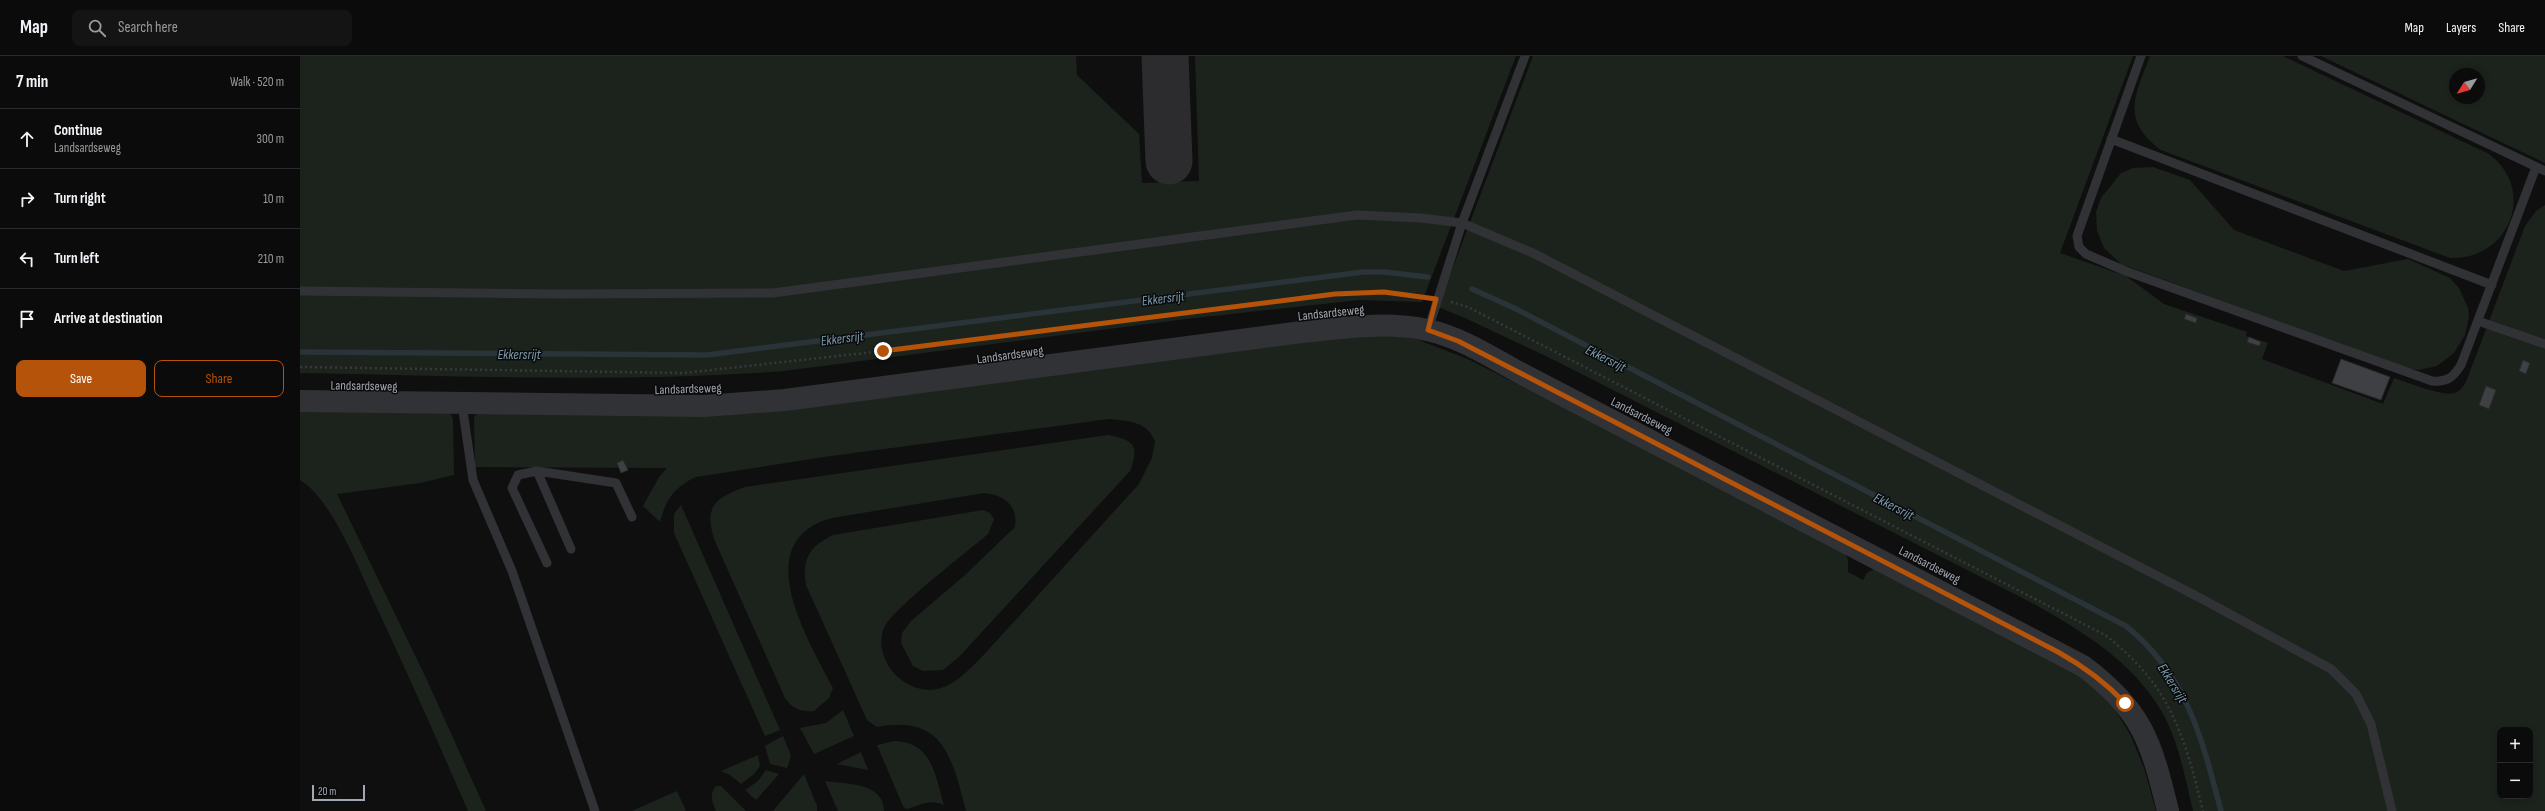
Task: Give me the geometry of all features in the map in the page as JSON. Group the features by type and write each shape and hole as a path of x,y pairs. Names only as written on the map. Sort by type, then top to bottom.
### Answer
{"street":[{"name":"Landsardseweg","path":"300,401 704,406 785,400 1302,332 1377,325 1428,330 1458,341 2083,666 2107,684 2125,703 2141,726 2157,768 2168,811"}],"lane":[{"path":"1428,330 1436,299 1462,223 1525,56"},
{"path":"2141,56 2076,236 2079,247 2086,254 2128,272 2432,381 2448,380 2454,375 2478,321 2536,167"},
{"path":"2302,56 2545,171"},
{"path":"2111,139 2492,285"},
{"path":"300,291 562,294 773,293 1357,215 1421,218 1462,223 1540,257 2197,596 2331,669 2356,694 2371,724 2392,811"},
{"path":"2478,321 2545,344"},
{"path":"462,404 473,480 512,571 595,811"},
{"path":"547,563 512,488 518,475 537,471 616,483 632,517"},
{"path":"537,471 570,549"}],"path":[{"path":"300,367 684,373 875,352 1335,294 1384,292 1436,299 1468,307 2105,635 2126,651 2145,670 2171,709 2189,753 2202,811"}],"shaded area":[{"path":"300,56 1076,56 1077,75 1139,134 1142,183 1199,181 1195,56 1516,56 1422,302 1359,300 1186,319 784,371 663,377 542,378 300,373"},
{"path":"1533,56 2133,56 2060,253 2126,276 2164,304 2247,332 2246,336 2268,343 2262,359 2383,404 2394,378 2442,393 2455,393 2462,388 2466,382 2525,226 2536,211 2545,205 2545,811 2193,811 2173,735 2162,712 2137,678 2122,663 2090,638 2036,605 1554,360 1465,318 1438,307"},
{"path":"2150,56 2283,56 2489,154 2504,169 2512,186 2514,203 2510,220 2501,235 2488,248 2471,256 2450,258 2161,150 2148,139 2140,128 2134,106 2136,95"},
{"path":"2321,56 2545,56 2545,163"},
{"path":"2153,167 2190,180 2234,230 2344,271 2408,259 2450,278 2459,288 2468,308 2469,317 2465,335 2454,353 2437,366 2419,370 2409,369 2121,264 2104,248 2097,231 2096,212 2101,198 2121,173 2133,168"},
{"path":"1372,332 1416,339 1470,360 1844,550 1848,560 1848,572 1863,580 1867,573 1878,567 2080,674 2114,708 2131,736 2144,768 2156,811 966,811 956,774 949,758 941,744 931,734 917,727 899,725 877,727 867,720 806,585 806,561 813,549 818,544 833,535 983,510 990,513 994,519 988,534 915,594 890,619 884,628 881,641 883,653 895,674 905,683 916,688 929,690 947,686 962,676 980,659 1139,484 1152,458 1155,442 1148,430 1136,423 1109,419 824,457 696,477 682,485 668,500 660,522 643,506 659,477 667,468 475,467 474,417 478,412 621,413"},
{"path":"300,409 450,411 453,420 454,475 420,483 337,494 426,678 486,811 468,811 344,537 323,503 312,489 300,480"},
{"path":"1108,435 1129,441 1132,445 1134,455 1130,471 959,657 943,670 923,671 913,666 901,643 902,633 911,621 964,576 1015,527 1014,513 1008,502 998,496 984,493 832,518 807,530 793,548 788,569 791,594 799,619 810,644 833,688 829,698 814,711 797,709 788,702 714,539 710,518 714,505 719,500 726,495 745,487"},
{"path":"681,505 780,730 765,736 674,533 674,514"},
{"path":"843,710 854,736 814,754 800,728 826,723"},
{"path":"783,736 791,756 787,768 770,764 765,746"},
{"path":"895,741 908,743 925,754 935,772 944,805 929,802 906,809 903,806 877,745"},
{"path":"861,752 868,770 837,764"},
{"path":"758,755 760,766 754,774 741,784 730,775 721,771"},
{"path":"766,770 779,774 756,800 745,790 758,781"},
{"path":"804,774 817,806 817,811 773,811"},
{"path":"825,781 852,784 871,790 878,794 884,811 838,811"},
{"path":"716,786 721,786 746,811 716,811 712,802 712,792"},
{"path":"677,791 686,811 632,811"}],"building":[{"path":"2186,314 2197,318 2196,323 2184,319"},
{"path":"2249,337 2261,342 2259,346 2247,342"},
{"path":"2341,359 2390,377 2381,400 2332,383"},
{"path":"2523,360 2530,363 2526,374 2519,371"},
{"path":"2486,386 2496,390 2489,409 2479,405"},
{"path":"623,460 628,470 621,473 617,463"}],"waterway":[{"name":"Ekkersrijt","path":"300,352 707,355 1363,272 1384,272 1428,277"},
{"name":"Ekkersrijt","path":"1472,289 1514,308 2126,626 2147,645 2164,665 2178,687 2199,734 2221,811"}],"taxiway":[{"path":"1165,56 1169,161"}],"route":[{"path":"883,351 1335,294 1384,292 1436,299 1428,330 1458,341 2058,652 2083,666 2107,684 2125,703"}]}
